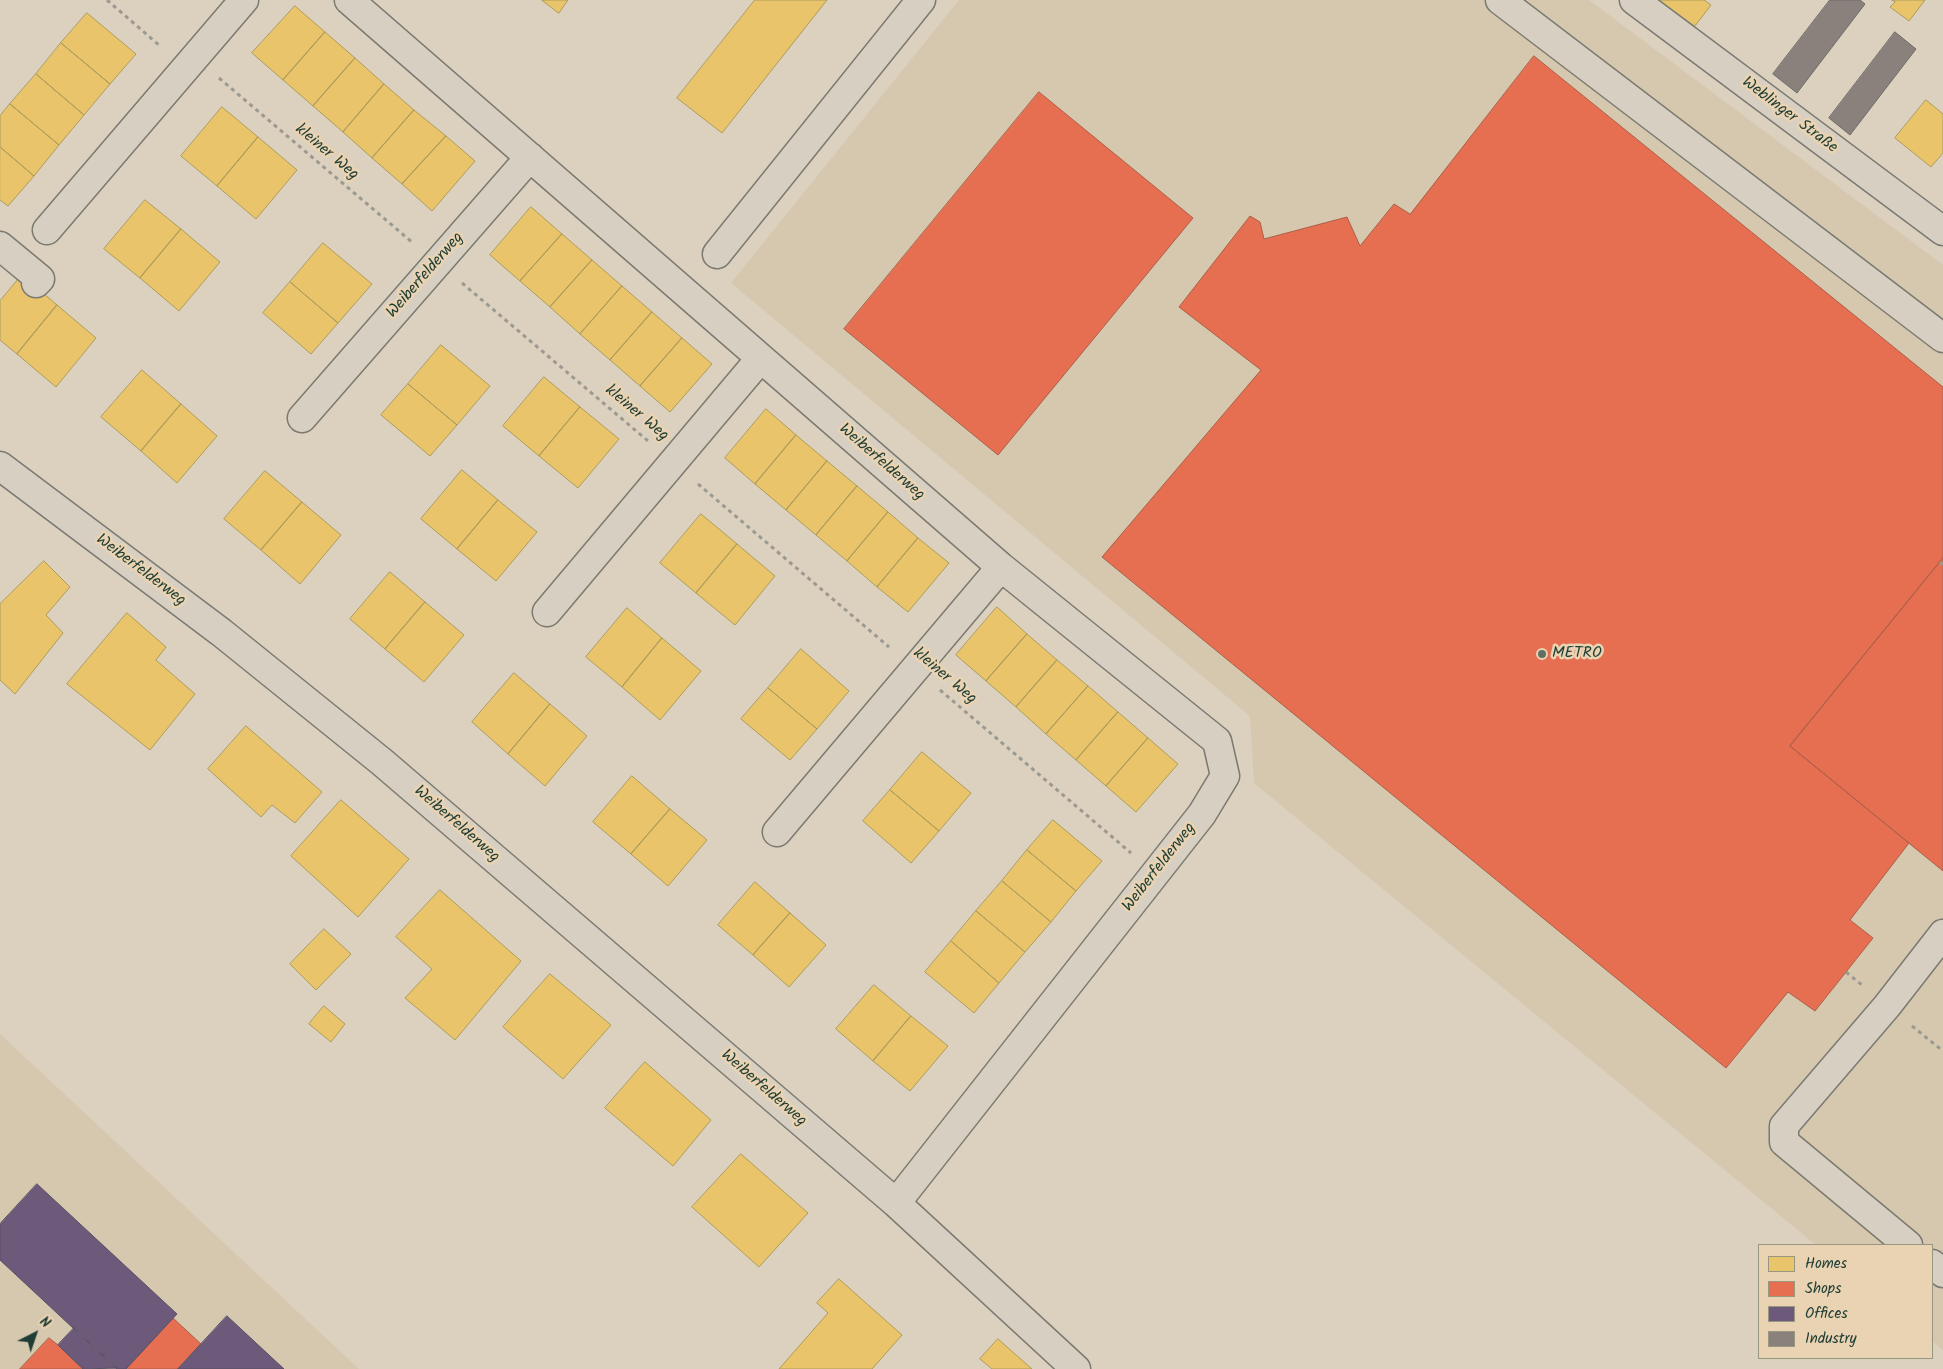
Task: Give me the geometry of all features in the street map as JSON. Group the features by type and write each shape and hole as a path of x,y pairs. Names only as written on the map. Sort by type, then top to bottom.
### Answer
{"street":[{"path":"47,230 244,0"},
{"name":"Weiberfelderweg","path":"349,0 1001,567 1217,741 1225,776 1202,814 896,1203"},
{"path":"717,254 921,0"},
{"path":"1500,0 1943,338"},
{"name":"Weblinger Straße","path":"1634,0 1943,232"},
{"name":"Weiberfelderweg","path":"302,418 530,157"},
{"path":"0,246 40,279 36,284"},
{"path":"547,612 760,358"},
{"name":"Weiberfelderweg","path":"0,466 222,633 382,762 896,1203 1076,1369"},
{"path":"778,832 1001,567"},
{"path":"1907,1244 1784,1142 1784,1126 1887,1006 1943,934"},
{"path":"1933,1265 1943,1273"}],"path":[{"name":"kleiner Weg","path":"107,0 170,55 203,64 1134,855"}],"shaded area":[{"path":"959,0 1589,0 1943,265 1943,1350 1933,1342 1933,1244 1815,1244 1254,783 1250,716 731,283"},
{"path":"0,1034 359,1369 0,1369"}],"building: Homes":[{"path":"542,0 568,0 559,13"},
{"path":"755,0 827,0 722,133 677,98"},
{"path":"1659,0 1704,0 1711,5 1695,26"},
{"path":"1892,0 1925,0 1909,21 1890,7 1895,2"},
{"path":"295,6 325,32 283,80 252,53"},
{"path":"87,13 136,54 110,84 61,43"},
{"path":"325,32 355,58 313,106 283,80"},
{"path":"61,43 110,84 84,115 36,74"},
{"path":"355,58 384,84 343,132 313,106"},
{"path":"36,74 84,115 59,145 10,104"},
{"path":"384,84 414,110 372,158 343,132"},
{"path":"1926,100 1943,114 1943,153 1931,167 1895,138"},
{"path":"10,104 59,145 34,176 0,147 0,116"},
{"path":"222,107 258,137 217,186 181,156"},
{"path":"414,110 446,136 402,184 372,158"},
{"path":"446,136 475,161 432,211 402,184"},
{"path":"258,137 297,170 256,219 217,186"},
{"path":"0,147 34,176 8,206 0,200"},
{"path":"145,200 181,229 140,278 104,249"},
{"path":"531,207 562,234 520,281 490,255"},
{"path":"181,229 220,262 179,311 140,278"},
{"path":"562,234 592,260 550,307 520,281"},
{"path":"323,243 372,284 338,323 290,282"},
{"path":"592,260 622,286 580,334 550,307"},
{"path":"22,275 57,305 17,354 0,340 0,301"},
{"path":"290,282 338,323 311,354 263,313"},
{"path":"622,286 652,312 610,360 580,334"},
{"path":"57,305 96,338 56,387 17,354"},
{"path":"652,312 682,338 640,386 610,360"},
{"path":"682,338 712,364 670,412 640,386"},
{"path":"441,345 490,386 457,425 408,384"},
{"path":"142,370 181,404 141,451 101,417"},
{"path":"544,377 580,407 539,456 503,426"},
{"path":"408,384 457,425 430,456 381,415"},
{"path":"181,404 217,436 177,483 141,451"},
{"path":"580,407 619,439 578,488 539,456"},
{"path":"766,409 796,435 755,484 725,458"},
{"path":"796,435 827,461 786,510 755,484"},
{"path":"827,461 857,486 816,535 786,510"},
{"path":"462,470 498,500 457,549 421,519"},
{"path":"265,471 302,502 261,550 224,519"},
{"path":"857,486 888,512 847,561 816,535"},
{"path":"498,500 537,532 496,581 457,549"},
{"path":"302,502 341,535 300,584 261,550"},
{"path":"888,512 918,538 877,587 847,561"},
{"path":"701,514 737,544 696,593 660,563"},
{"path":"918,538 949,563 908,612 877,587"},
{"path":"737,544 775,576 735,625 696,593"},
{"path":"44,561 70,587 46,615 63,633 15,694 0,680 0,604"},
{"path":"390,572 425,602 385,649 350,619"},
{"path":"425,602 464,635 424,682 385,649"},
{"path":"997,607 1027,634 986,681 956,655"},
{"path":"627,608 662,638 622,687 586,657"},
{"path":"127,613 166,647 156,660 195,694 150,750 67,684"},
{"path":"1027,634 1057,660 1016,707 986,681"},
{"path":"662,638 701,671 660,720 622,687"},
{"path":"801,649 849,691 817,729 768,688"},
{"path":"1057,660 1088,686 1046,734 1016,707"},
{"path":"514,673 550,704 508,754 472,722"},
{"path":"1088,686 1118,712 1076,760 1046,734"},
{"path":"768,688 817,729 790,760 741,719"},
{"path":"550,704 587,736 545,786 508,754"},
{"path":"1118,712 1148,738 1106,786 1076,760"},
{"path":"246,726 322,792 295,823 272,805 261,817 208,769"},
{"path":"1148,738 1178,764 1136,812 1106,786"},
{"path":"922,752 971,793 939,831 890,790"},
{"path":"632,776 670,809 631,854 593,822"},
{"path":"890,790 939,831 911,863 863,821"},
{"path":"341,800 409,859 358,917 291,856"},
{"path":"670,809 707,840 668,886 631,854"},
{"path":"1053,820 1102,861 1076,891 1027,850"},
{"path":"1027,850 1076,891 1051,922 1002,881"},
{"path":"1002,881 1051,922 1025,952 976,911"},
{"path":"755,882 790,913 753,955 718,925"},
{"path":"440,890 521,961 455,1040 405,998 432,969 396,937"},
{"path":"976,911 1025,952 999,983 951,941"},
{"path":"790,913 826,945 789,987 753,955"},
{"path":"324,929 351,954 316,990 290,964"},
{"path":"951,941 999,983 974,1013 925,972"},
{"path":"550,974 611,1025 563,1079 503,1027"},
{"path":"874,985 911,1016 873,1061 836,1029"},
{"path":"324,1006 345,1024 331,1042 309,1024"},
{"path":"911,1016 948,1046 910,1091 873,1061"},
{"path":"645,1062 711,1120 673,1166 605,1108"},
{"path":"741,1154 808,1213 759,1267 692,1207"},
{"path":"839,1279 902,1335 872,1369 779,1369 828,1313 817,1303"},
{"path":"998,1339 1032,1369 992,1369 980,1359"}],"building: Shops":[{"name":"METRO","path":"1534,56 1943,387 1943,558 1790,746 1909,843 1850,920 1873,938 1815,1011 1788,992 1726,1068 1102,557 1261,370 1179,307 1250,216 1260,222 1264,239 1347,217 1360,246 1394,204 1410,214"},
{"path":"1039,92 1193,218 998,455 844,329"},
{"path":"1943,558 1943,871 1790,746"},
{"path":"173,1318 201,1344 178,1369 128,1369 127,1367"},
{"path":"49,1338 58,1345 83,1369 20,1369"}],"building: Offices":[{"path":"37,1184 177,1314 126,1369 117,1369 0,1260 0,1224"},
{"path":"227,1316 284,1369 178,1369"},
{"path":"74,1328 117,1368 83,1369 58,1345"}],"building: Industry":[{"path":"1830,0 1860,0 1865,4 1797,93 1773,74"},
{"path":"1895,32 1916,49 1850,135 1829,118"}],"place":[{"name":"METRO","path":"1542,654"}]}
